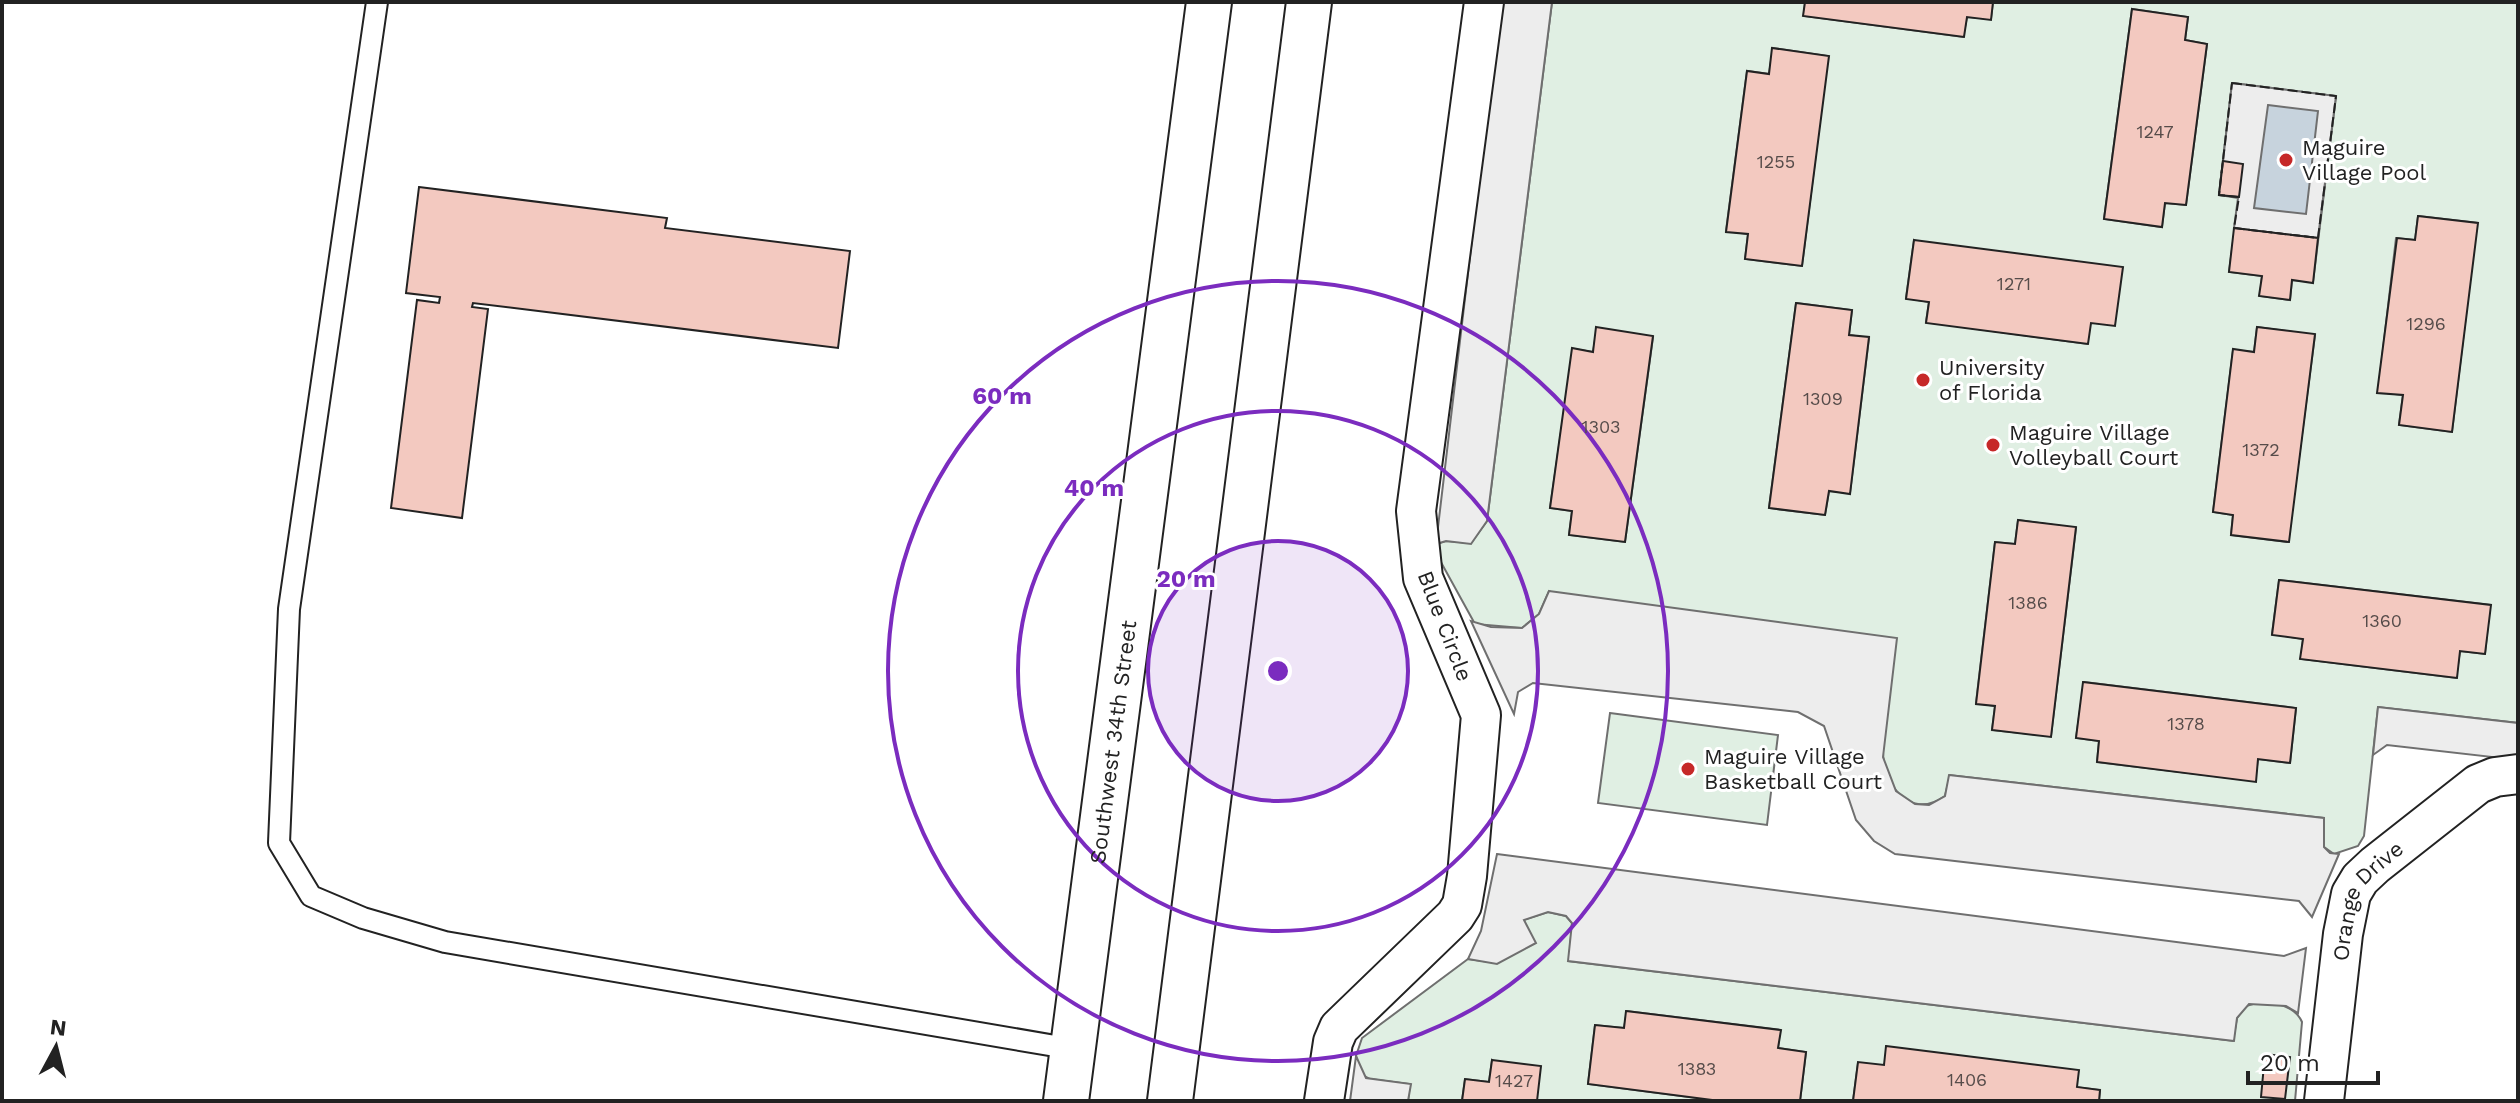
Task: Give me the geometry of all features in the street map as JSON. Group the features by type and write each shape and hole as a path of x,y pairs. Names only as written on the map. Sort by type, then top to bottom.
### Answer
{"main road":[{"name":"Southwest 34th Street","path":"1066,1101 1209,2"},
{"path":"1170,1101 1309,2"}],"street":[{"name":"Blue Circle","path":"1324,1101 1333,1042 1342,1023 1455,916 1462,905 1467,876 1481,715 1423,578 1416,511 1484,2"},
{"name":"Orange Drive","path":"2324,1101 2347,911 2360,879 2478,784 2495,777 2518,774"}],"lane":[{"path":"377,2 289,609 279,843 311,896 363,918 445,942 1073,1049"}],"green space":[{"path":"1552,2 1805,2 1804,16 1963,37 1967,17 1991,19 1993,2 2518,2 2518,723 2378,707 2364,836 2358,846 2334,854 2324,847 2323,818 1950,775 1945,796 1932,803 1909,801 1892,784 1883,746 1549,591 1539,614 1522,628 1475,624 1437,555 1436,544 1446,541 1471,543 1487,521","holes":["2132,9 2188,17 2185,40 2207,44 2186,205 2165,203 2162,227 2104,219","1773,48 1828,56 1802,266 1745,259 1748,234 1726,231 1747,71 1769,74","2232,83 2336,96 2313,282 2292,280 2290,300 2260,296 2262,276 2229,272 2239,197 2219,194","2418,216 2477,223 2452,432 2399,425 2403,395 2378,392 2396,238 2415,240","1914,240 2088,344 1926,322 1929,302 1906,298","1796,303 1852,310 1849,335 1869,338 1850,493 1829,491 1825,515 1769,508","2257,327 2315,335 2288,542 2231,535 2233,515 2213,512 2233,350 2254,352","1597,328 1653,337 1625,542 1569,535 1572,511 1550,508 1573,349 1593,352","2018,520 2076,528 2051,736 1992,730 1995,706 1976,703 1995,542 2015,544","2279,580 2490,605 2485,654 2460,651 2456,678 2301,659 2303,639 2272,634","2084,682 2296,708 2290,763 2258,759 2255,781 2097,762 2099,741 2076,738"]},
{"name":"Maguire Village Basketball Court","path":"1610,713 1778,735 1767,825 1598,803"},
{"path":"1548,912 1566,916 1572,923 1569,961 2233,1041 2237,1018 2246,1006 2278,1004 2292,1010 2302,1022 2295,1101 2099,1101 2100,1090 1858,1063 1853,1101 1800,1101 1806,1052 1778,1048 1780,1030 1627,1011 1624,1028 1595,1025 1588,1084 1720,1101 1537,1101 1492,1060 1489,1082 1465,1079 1462,1101 1408,1101 1410,1084 1370,1079 1361,1074 1356,1056 1362,1038 1468,959 1497,963 1535,943 1523,920"}],"shaded area":[{"path":"1500,2 1552,2 1487,521 1471,544 1446,541 1436,544"},
{"path":"2232,83 2336,96 2318,238 2234,228 2238,198 2219,195"},
{"name":"Maguire Village Pool","path":"2268,105 2318,111 2306,214 2254,208"},
{"path":"1549,591 1897,638 1883,757 1896,791 1915,804 1929,805 1945,796 1949,775 2324,818 2324,847 2330,853 2339,854 2312,917 2299,901 1895,854 1874,841 1856,820 1824,726 1798,712 1533,683 1518,692 1514,714 1471,621 1491,627 1522,628 1539,614"},
{"path":"2378,707 2518,723 2518,760 2387,745 2373,755"},
{"path":"1497,854 2284,956 2306,948 2298,1013 2286,1006 2249,1004 2237,1018 2234,1041 1568,961 1572,923 1566,916 1548,912 1524,920 1536,943 1497,964 1468,959 1481,931"},
{"path":"1356,1056 1366,1078 1411,1084 1408,1101 1350,1101"}],"building":[{"path":"1805,2 1993,2 1991,20 1967,17 1964,37 1803,16"},
{"path":"2132,9 2188,17 2185,40 2207,44 2186,205 2165,203 2162,227 2104,219"},
{"path":"1772,48 1829,56 1802,266 1745,259 1748,234 1726,232 1747,71 1769,74"},
{"path":"2223,161 2243,164 2239,197 2219,195"},
{"path":"419,187 667,218 665,228 850,251 838,348 473,303 472,307 488,309 462,518 391,508 417,300 439,303 440,297 406,293"},
{"path":"2418,216 2478,223 2452,432 2399,425 2403,395 2377,393 2397,238 2415,240"},
{"path":"2234,228 2318,238 2313,283 2292,280 2290,300 2259,296 2262,276 2229,272"},
{"path":"1914,240 2123,267 2115,326 2091,323 2088,344 1926,323 1929,302 1906,299"},
{"path":"1796,303 1852,310 1849,335 1869,337 1850,494 1829,491 1825,515 1769,508"},
{"path":"1596,327 1653,336 1625,542 1569,535 1572,511 1550,508 1572,348 1593,352"},
{"path":"2257,327 2315,334 2289,542 2231,535 2233,515 2213,512 2233,349 2254,352"},
{"path":"2018,520 2076,527 2051,737 1992,730 1995,706 1976,704 1995,542 2015,544"},
{"path":"2279,580 2491,605 2485,654 2460,651 2457,678 2300,659 2303,639 2272,635"},
{"path":"2083,682 2296,708 2290,763 2258,759 2256,782 2097,762 2099,741 2076,738"},
{"path":"1626,1011 1781,1030 1778,1048 1806,1052 1800,1101 1720,1101 1588,1084 1595,1025 1624,1028"},
{"path":"1886,1046 2079,1070 2077,1087 2100,1090 2099,1101 1853,1101 1858,1062 1884,1065"},
{"path":"2265,1054 2290,1057 2285,1099 2261,1097"},
{"path":"1492,1060 1541,1066 1537,1101 1462,1101 1465,1079 1489,1082"}],"fence":[{"path":"2232,83 2336,96 2318,238 2234,228 2239,197 2219,195 2232,83"}],"place":[{"name":"Maguire Village Pool","path":"2286,160"},
{"name":"University of Florida","path":"1923,380"},
{"name":"Maguire Village Volleyball Court","path":"1993,445"},
{"name":"Maguire Village Basketball Court","path":"1688,769"}]}
